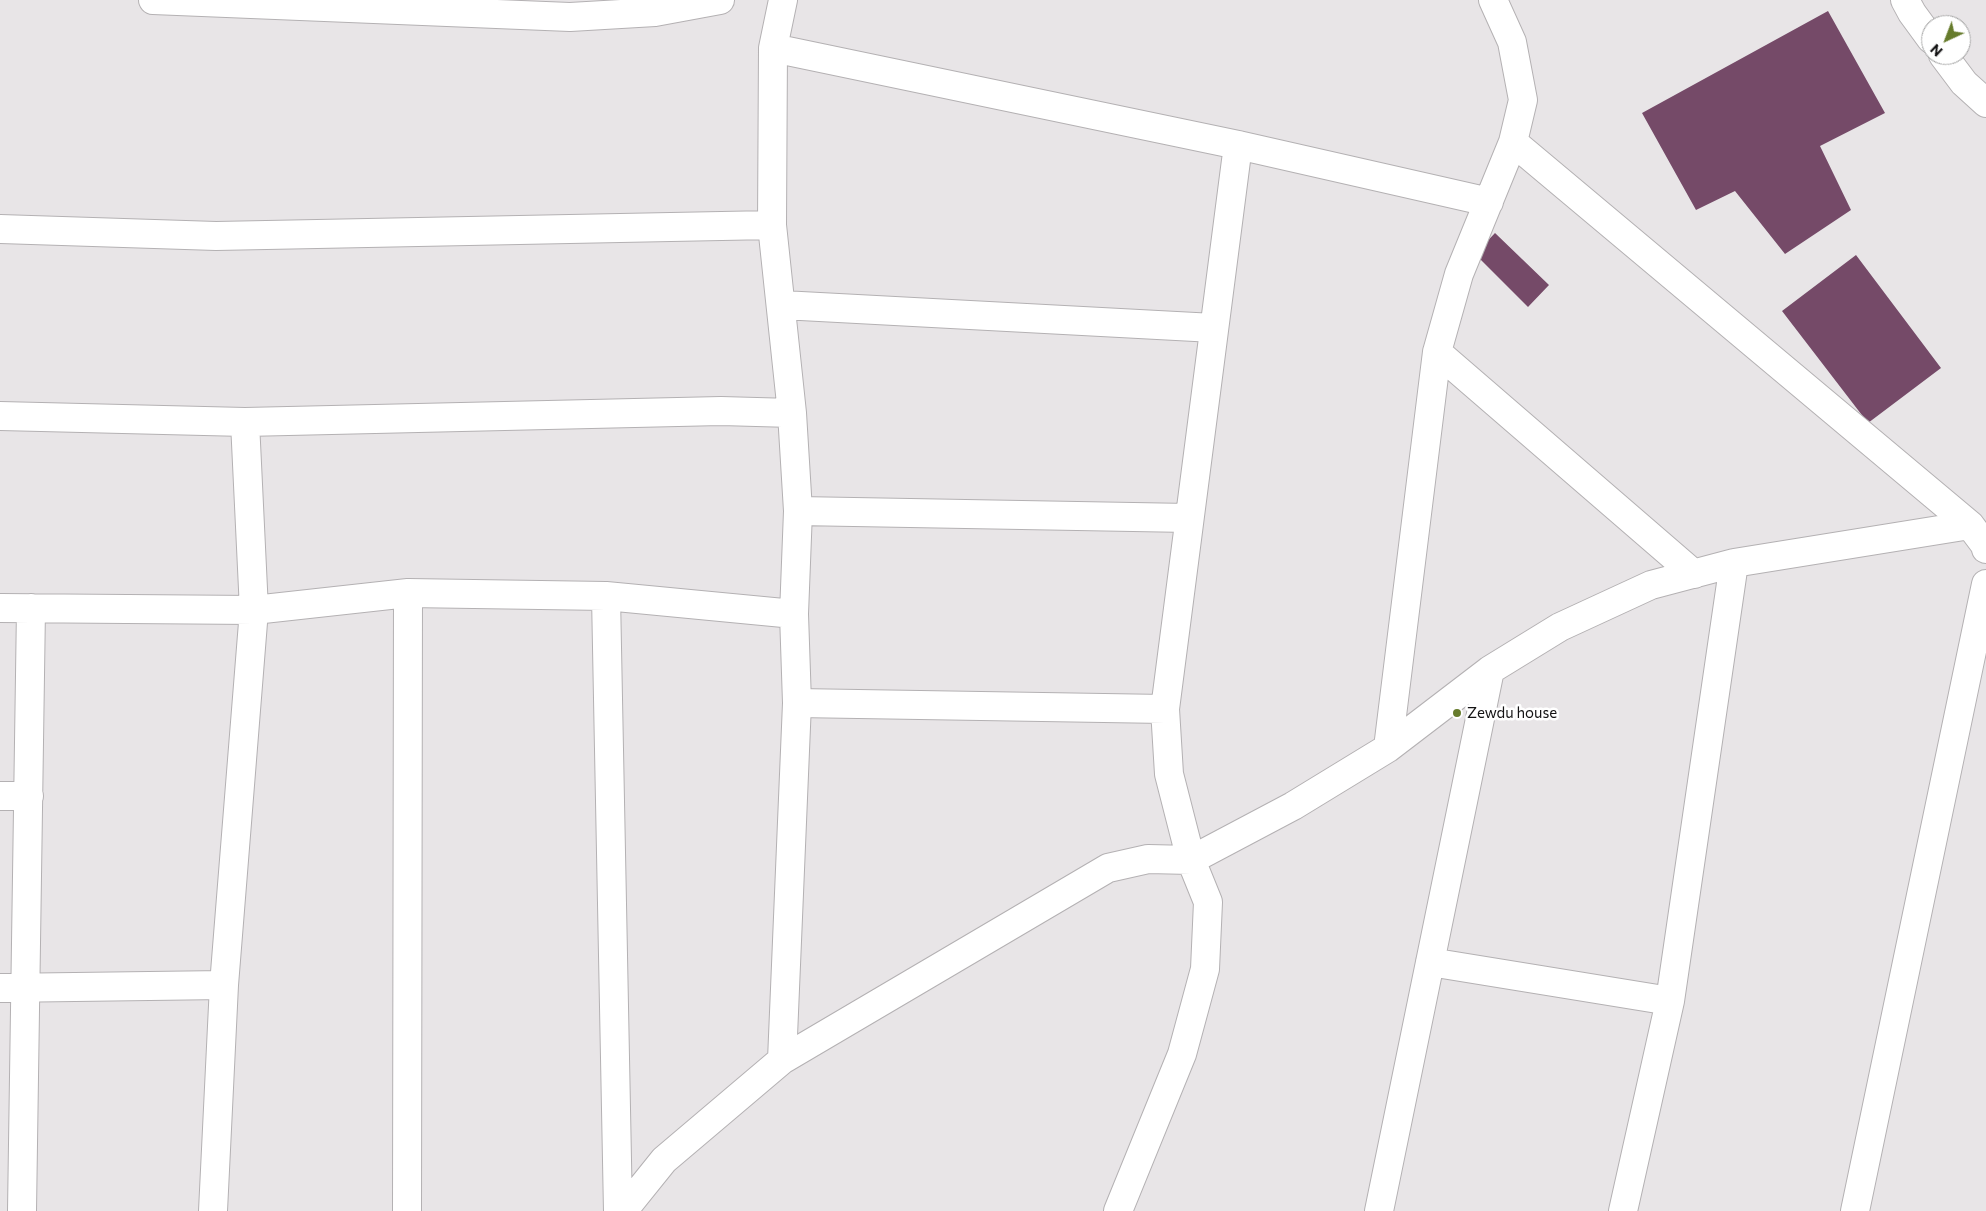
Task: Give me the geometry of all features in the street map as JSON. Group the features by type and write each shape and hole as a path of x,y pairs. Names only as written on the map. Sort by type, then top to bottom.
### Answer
{"street":[{"path":"153,0 570,17 655,12 720,0"},
{"path":"782,1060 797,703 794,614 798,511 792,412 772,225 773,48 783,0"},
{"path":"1388,748 1437,352 1460,274 1514,142 1523,100 1512,42 1493,0"},
{"path":"1905,0 1921,26"},
{"path":"773,48 1238,145 1488,202"},
{"path":"1950,65 1964,83 1986,103"},
{"path":"1514,142 1970,525 1986,549"},
{"path":"1118,1211 1182,1054 1205,968 1208,902 1191,860 1169,774 1164,709 1238,145"},
{"path":"0,229 216,236 772,225"},
{"path":"782,305 1214,328"},
{"path":"1437,352 1694,574"},
{"path":"0,416 245,422 721,411 792,412"},
{"path":"213,1211 224,985 254,610 245,422"},
{"path":"798,511 1189,518"},
{"path":"623,1211 664,1160 782,1060 1108,868 1148,859 1191,860 1293,806 1388,748 1490,670 1560,627 1651,585 1734,563 1970,525"},
{"path":"1623,1211 1670,1001 1734,563"},
{"path":"1855,1211 1986,584"},
{"path":"0,608 254,610 408,593 606,596 794,614"},
{"path":"407,1211 408,593"},
{"path":"606,596 618,1211"},
{"path":"22,1211 13,988 29,796 31,608"},
{"path":"1379,1211 1490,670"},
{"path":"797,703 1164,709"},
{"path":"0,796 29,796"},
{"path":"1430,962 1670,1001"},
{"path":"13,988 224,985"}],"building":[{"path":"1828,11 1885,113 1820,146 1851,210 1785,254 1735,191 1696,210 1642,113"},
{"path":"1495,233 1549,285 1528,307 1475,254"},
{"path":"1856,255 1941,368 1868,423 1782,311"}],"place":[{"name":"Zewdu house","path":"1457,713"}]}
